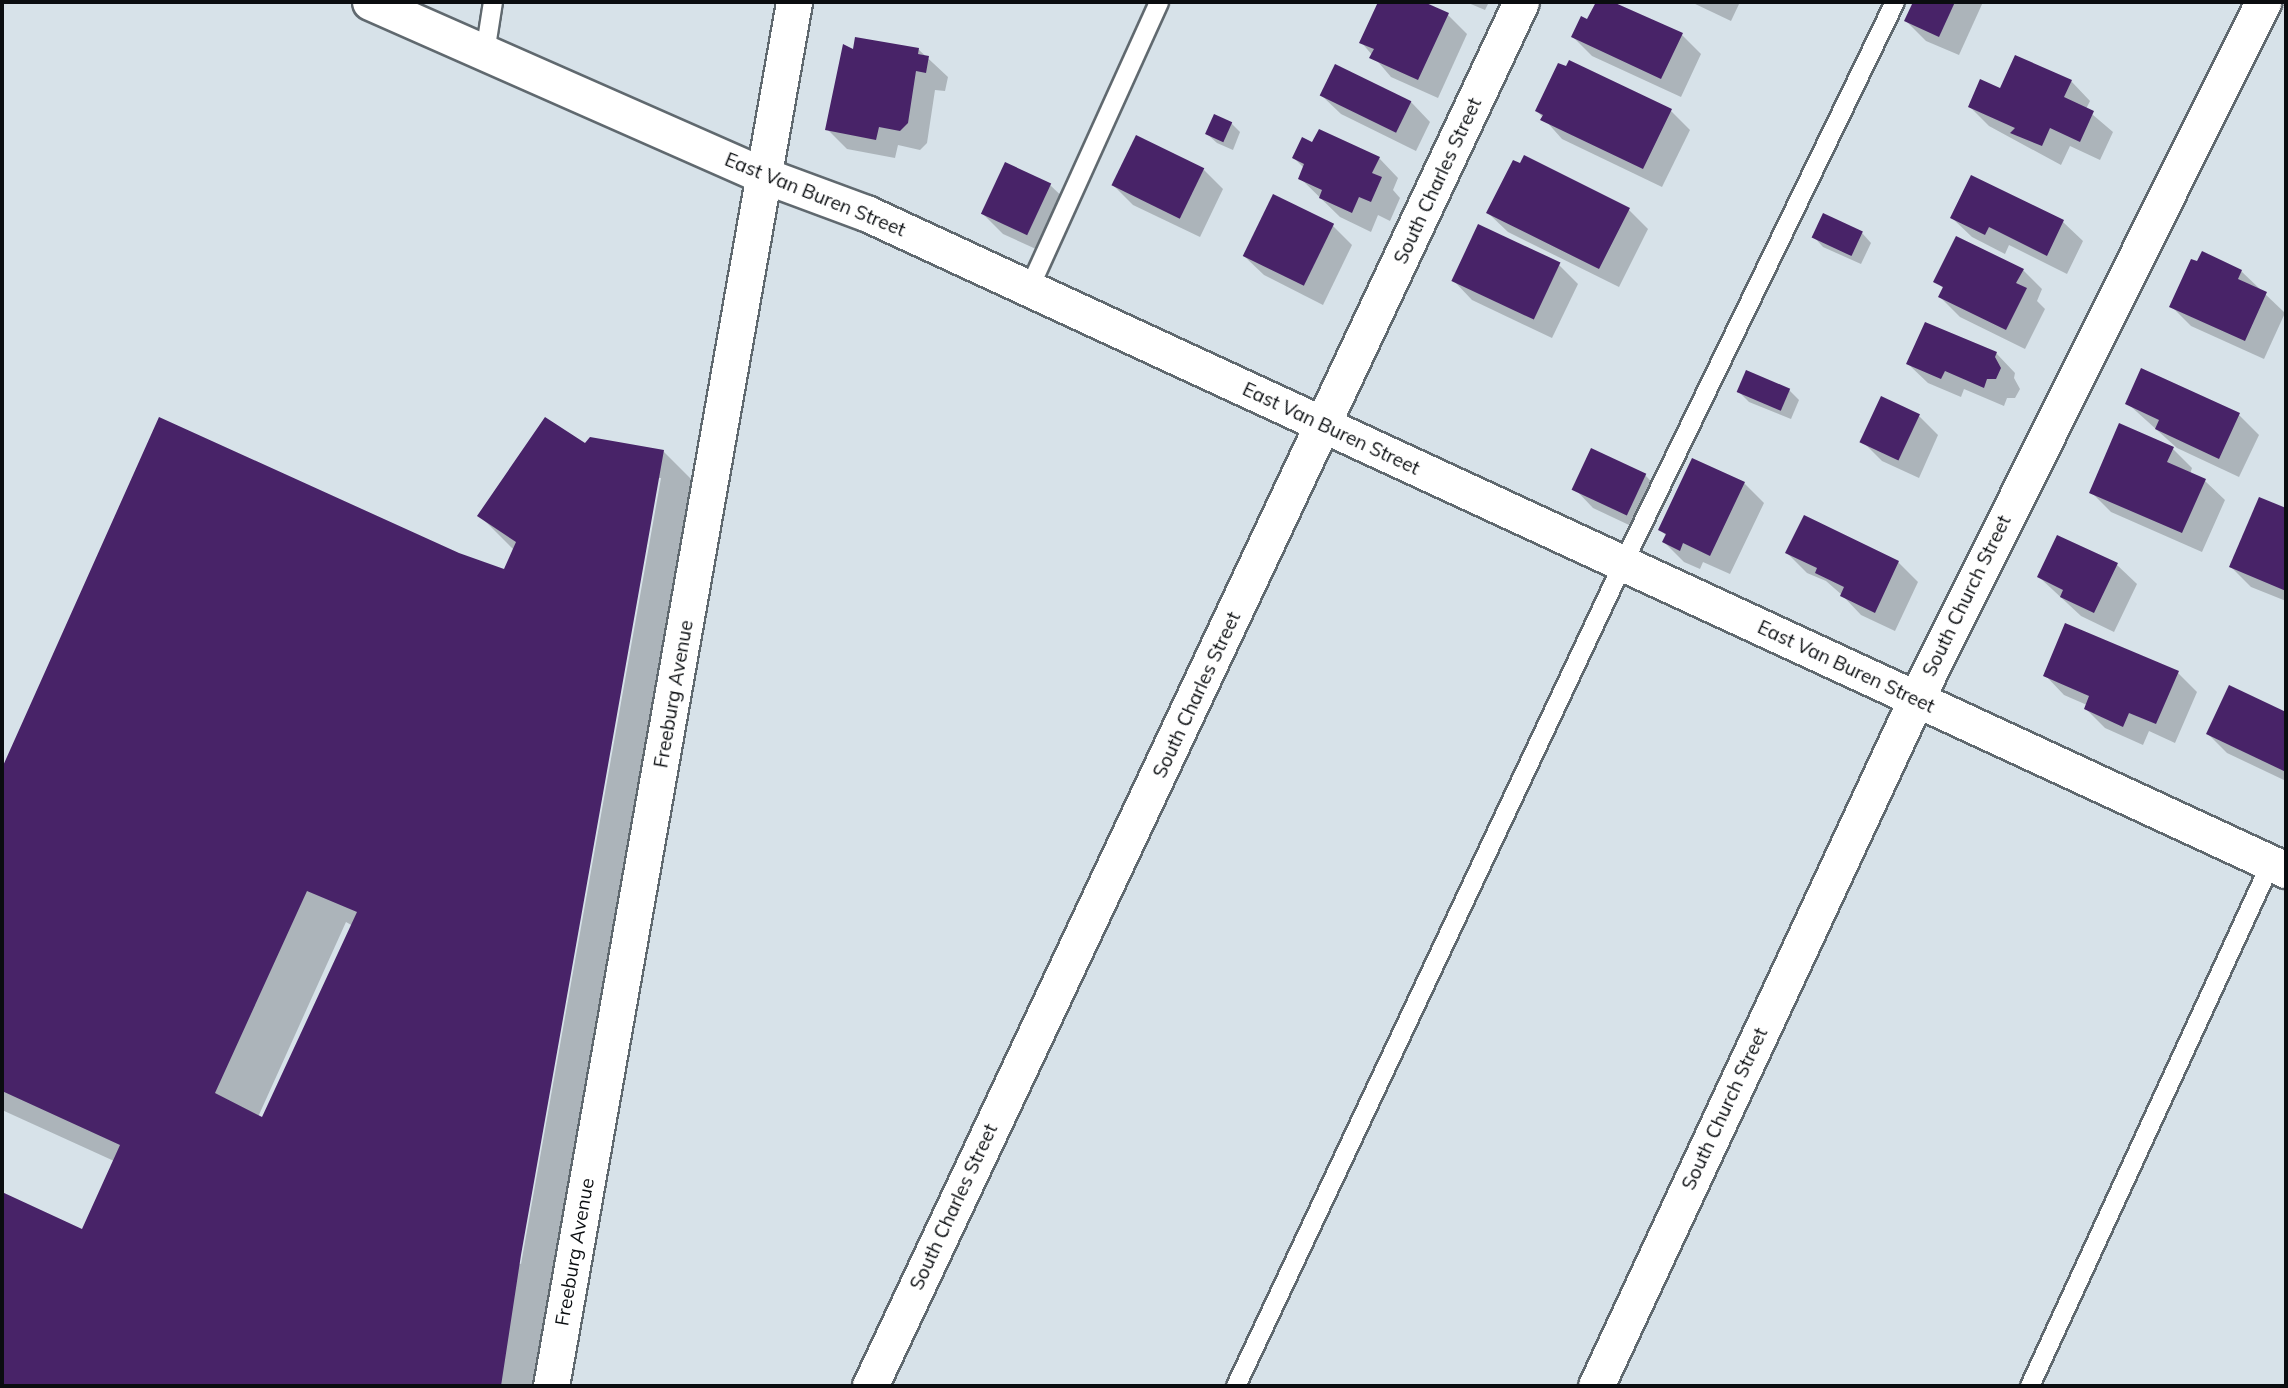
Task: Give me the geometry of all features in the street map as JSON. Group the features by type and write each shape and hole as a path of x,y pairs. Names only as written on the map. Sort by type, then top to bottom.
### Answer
{"street":[{"name":"East Van Buren Street","path":"370,2 763,175 866,213 2279,867"},
{"name":"Freeburg Avenue","path":"551,1386 794,2"},
{"name":"South Charles Street","path":"870,1386 1324,426 1521,2"},
{"name":"South Church Street","path":"1596,1386 1916,699 2263,2"}],"lane":[{"path":"485,52 493,2"},
{"path":"1029,289 1159,2"},
{"path":"1236,1386 1623,564 1895,2"},
{"path":"2030,1386 2279,867"}],"building":[{"path":"1378,2 1424,2 1449,13 1418,80 1369,58 1374,49 1359,43"},
{"path":"1596,2 1613,2 1683,33 1661,79 1571,37 1581,16 1587,19"},
{"path":"1913,2 1955,2 1939,37 1904,21"},
{"path":"855,37 919,48 918,54 929,56 926,73 916,71 908,123 900,131 879,127 876,140 825,130 843,44 853,49"},
{"path":"2015,55 2072,80 2064,97 2094,111 2080,142 2050,128 2042,146 2010,133 2015,128 1968,107 1980,79 2000,88"},
{"path":"1569,60 1672,109 1643,169 1540,120 1543,115 1535,111 1558,63 1566,66"},
{"path":"1335,64 1411,101 1396,133 1320,95"},
{"path":"1214,114 1232,122 1223,142 1205,134"},
{"path":"1319,129 1380,157 1372,173 1382,177 1371,202 1359,197 1352,213 1319,198 1322,190 1298,179 1304,164 1292,158 1302,137 1312,142"},
{"path":"1136,135 1204,168 1180,219 1111,185"},
{"path":"1524,155 1630,208 1599,269 1486,213 1513,160 1520,163"},
{"path":"1005,162 1051,184 1027,235 981,214"},
{"path":"1971,175 2064,220 2047,256 1989,227 1985,235 1950,218"},
{"path":"1273,194 1334,224 1304,286 1243,256"},
{"path":"1823,213 1863,232 1851,256 1812,237"},
{"path":"1478,224 1560,262 1534,320 1451,281"},
{"path":"1956,236 2024,269 2016,283 2027,288 2006,330 1938,297 1943,287 1933,282"},
{"path":"2202,251 2242,270 2238,279 2267,292 2245,341 2169,307 2191,259 2197,261"},
{"path":"1925,322 1997,352 1995,357 2001,368 1996,379 1987,379 1984,388 1945,371 1941,379 1906,364"},
{"path":"2141,368 2240,413 2219,459 2155,429 2159,420 2125,404"},
{"path":"1746,370 1790,389 1781,411 1737,392"},
{"path":"1881,396 1920,414 1898,460 1859,442"},
{"path":"159,417 459,553 504,569 516,542 477,516 545,417 585,443 590,437 664,450 521,1255 501,1386 2,1386 2,1192 82,1229 120,1145 2,1091 2,768","holes":["307,891 357,912 262,1117 215,1093"]},
{"path":"2119,423 2174,447 2167,462 2206,479 2182,533 2089,493"},
{"path":"1591,448 1646,474 1627,515 1572,490"},
{"path":"1692,458 1745,482 1710,556 1683,543 1680,551 1662,542 1666,534 1658,530"},
{"path":"2259,497 2286,508 2286,591 2229,567"},
{"path":"1804,515 1899,561 1875,613 1840,596 1844,587 1815,573 1817,568 1785,553"},
{"path":"2057,535 2118,563 2094,613 2060,597 2063,590 2037,577"},
{"path":"2065,623 2179,671 2156,724 2129,713 2123,727 2084,709 2089,696 2043,676"},
{"path":"2229,685 2286,712 2286,772 2206,734"}]}
